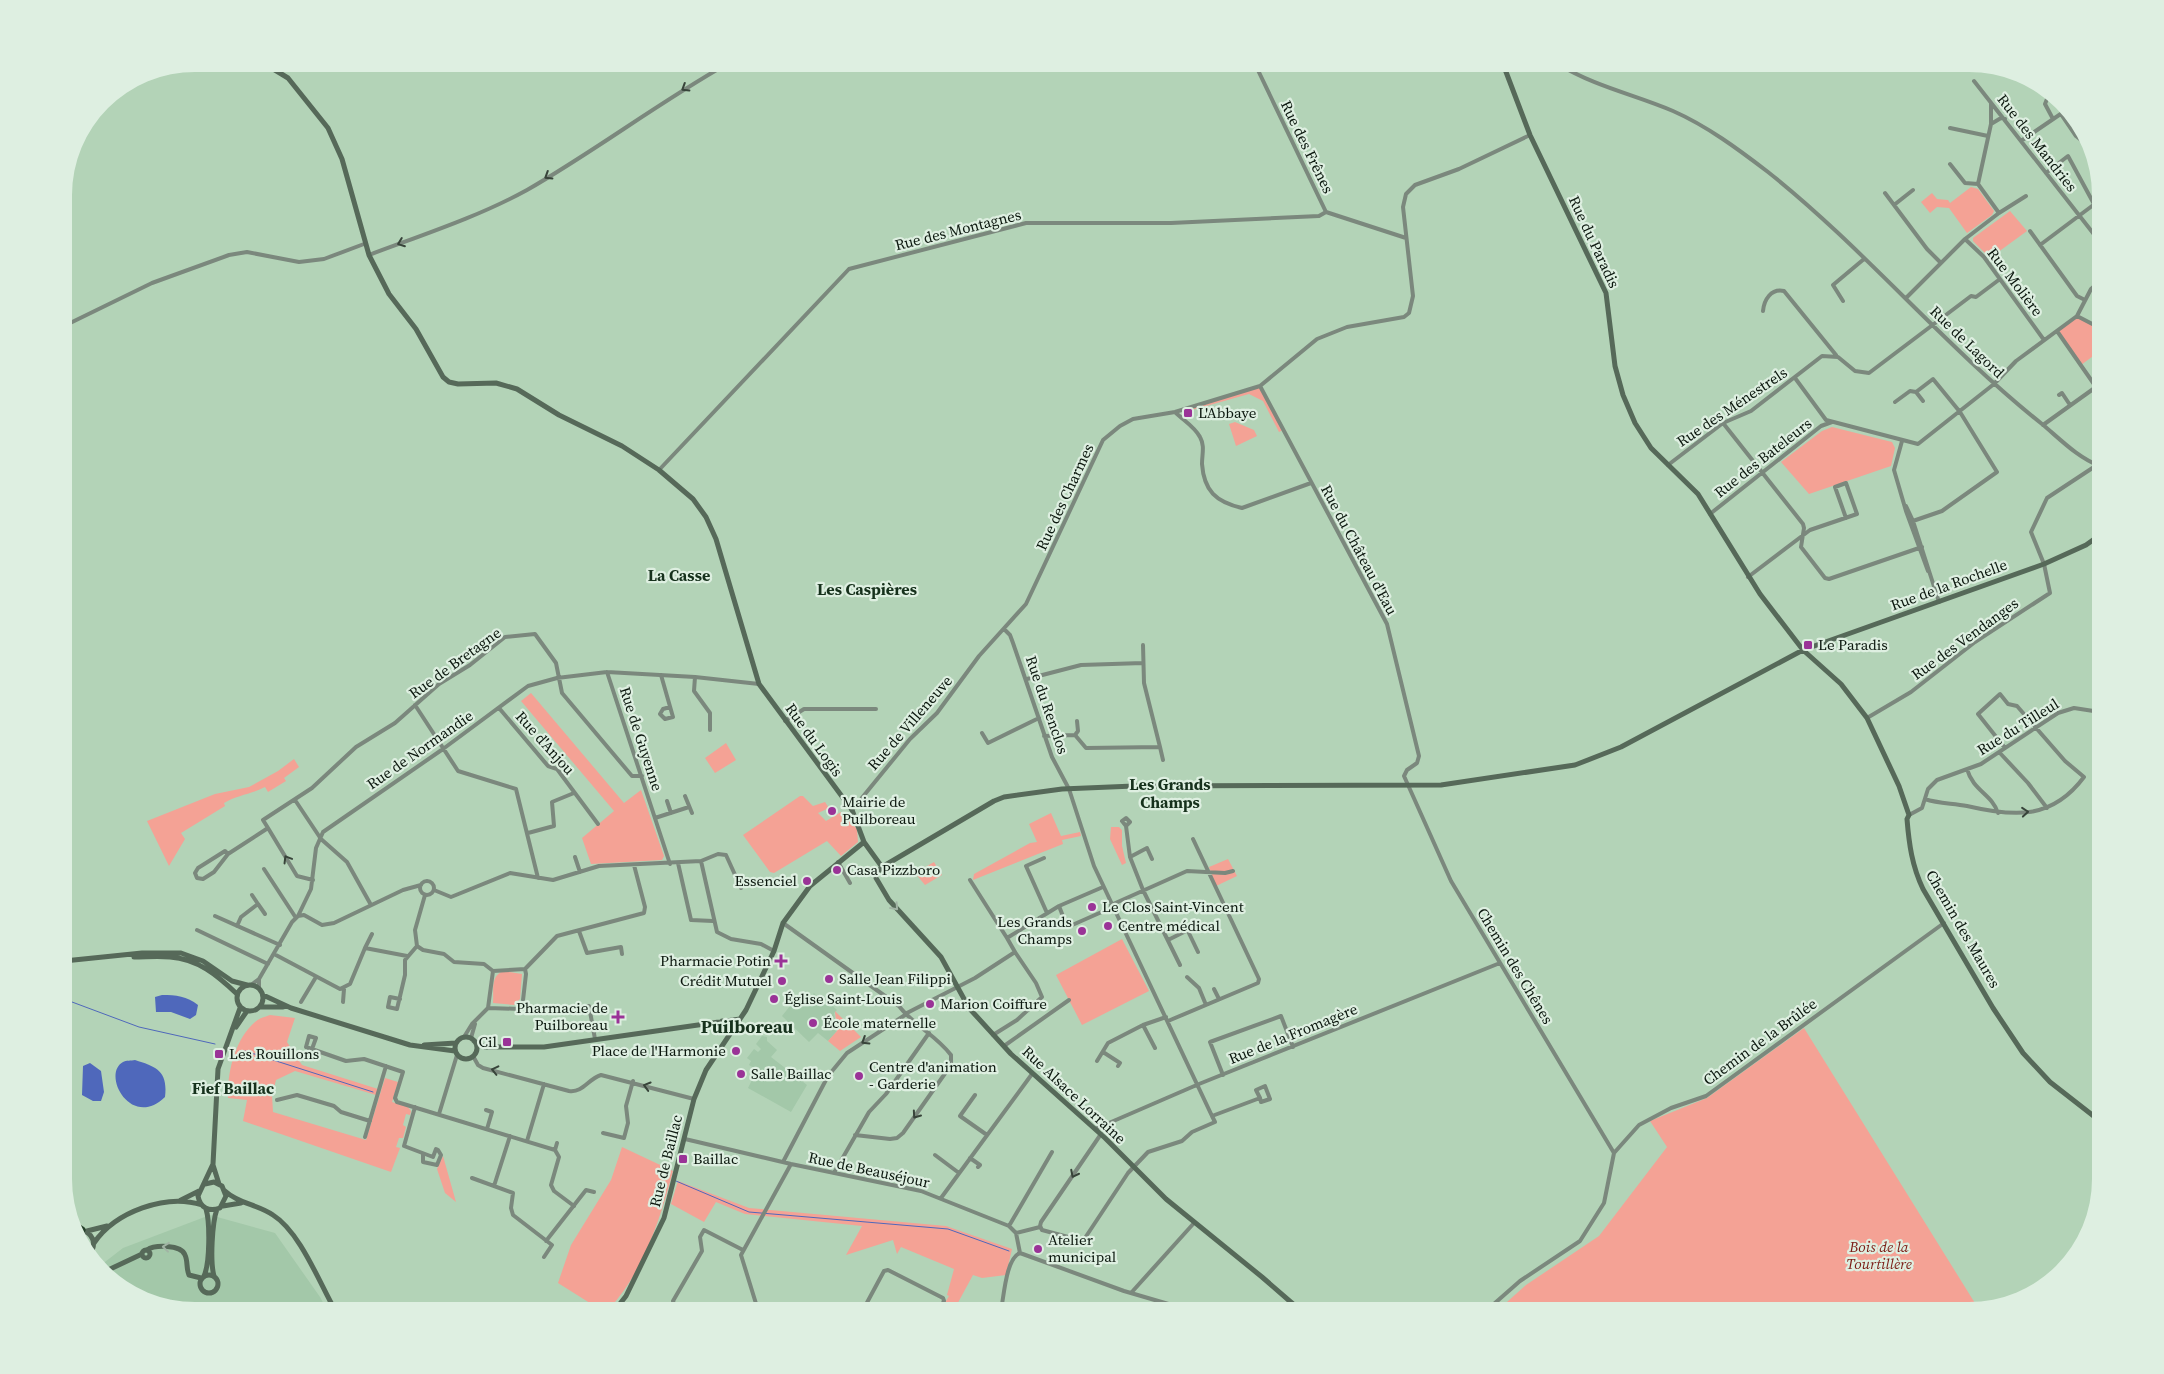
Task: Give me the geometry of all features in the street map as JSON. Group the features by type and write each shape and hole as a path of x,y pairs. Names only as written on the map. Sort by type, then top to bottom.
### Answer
{"street":[{"name":"Rue des Frênes","path":"1259,72 1326,212"},
{"name":"Rue du Paradis","path":"1506,72 1530,136 1606,293 1615,366 1623,395 1635,423 1651,448 1698,494 1748,577 1803,650"},
{"name":"Rue de Lagord","path":"1574,72 1596,84 1664,108 1703,126 1768,172 1828,224 1994,384 2082,457 2092,462"},
{"path":"281,73 288,78 328,128 342,159 364,244 369,255 440,228 514,196 712,73"},
{"name":"Rue des Mandries","path":"1974,81 2092,232"},
{"path":"2046,100 2045,104 2053,119"},
{"path":"1991,103 1991,124 1978,184 1999,213"},
{"path":"2021,141 2061,114 2076,136"},
{"path":"1991,124 2001,118 2005,119"},
{"path":"1950,128 1988,136"},
{"path":"1260,386 1317,339 1346,327 1404,317 1409,313 1413,296 1403,201 1410,189 1459,169 1530,136"},
{"path":"2046,173 2068,156 2092,200"},
{"path":"1950,164 1965,183 1978,184"},
{"path":"1894,205 1913,190"},
{"path":"1885,193 1927,249 1941,263"},
{"path":"1906,298 1965,238 2026,196"},
{"path":"2040,245 2092,206"},
{"name":"Rue des Montagnes","path":"659,470 849,269 1026,223 1170,223 1319,216 1326,212 1406,238"},
{"path":"2030,231 2077,296 2085,300"},
{"name":"Rue Molière","path":"1965,238 1984,257 2044,340"},
{"path":"73,322 152,283 229,254 247,252 300,262 324,259 364,244"},
{"name":"Rue du Logis","path":"369,255 389,294 416,329 443,377 449,382 505,384 560,415 622,446 659,470 693,499 712,528 757,681 852,810 864,842 882,866"},
{"path":"1843,301 1833,285 1864,259"},
{"path":"1763,311 1766,299 1775,291 1784,291 1838,357 1854,371 1869,373 1931,324 1971,296 1976,297 2000,279"},
{"path":"1795,378 1824,418 1832,422 1918,444 1994,384 2016,361 2077,316 2092,288"},
{"path":"2077,316 2092,324"},
{"path":"2056,331 2092,379"},
{"path":"1822,356 1826,351 1827,344"},
{"path":"1822,356 1838,357"},
{"name":"Rue des Ménestrels","path":"1668,465 1723,423 1751,411 1822,356"},
{"path":"1911,522 1942,511 1997,472 1960,412 1933,379 1916,392"},
{"name":"Rue des Charmes","path":"1004,629 1026,604 1034,591 1103,440 1120,426 1133,419 1175,412 1260,386"},
{"name":"Rue du Château d'Eau","path":"1260,386 1310,483 1387,624 1419,756 1418,763 1407,770 1404,776 1407,785"},
{"path":"1895,402 1910,391 1916,392 1923,401"},
{"path":"2043,425 2092,391"},
{"path":"2059,395 2062,393 2070,405"},
{"path":"1175,412 1200,437 1203,444 1202,464 1207,488 1211,494 1242,508 1310,483"},
{"path":"1821,426 1824,418"},
{"name":"Rue des Bateleurs","path":"1710,514 1821,426 1832,422"},
{"path":"1723,423 1803,524 1802,549 1827,579 1920,548"},
{"path":"1902,441 1894,470 1939,602"},
{"path":"2044,564 2031,532 2043,503 2092,470"},
{"path":"1748,577 1803,534 1810,530 1846,518 1856,514 1846,483 1835,487 1846,518"},
{"name":"Rue de la Rochelle","path":"882,866 994,802 1004,798 1069,788 1441,785 1575,765 1621,747 1803,650 2044,564 2092,540"},
{"name":"Rue des Vendanges","path":"1867,718 1911,692 2002,622 2048,595 2050,589 2044,564"},
{"name":"Rue du Renclos","path":"1004,629 1010,635 1027,679 1052,757 1069,788 1103,887 1199,1084 1212,1116"},
{"name":"Rue de Villeneuve","path":"852,810 910,739 937,712 979,656 1004,629"},
{"name":"Rue de Bretagne","path":"268,828 263,820 312,788 356,747 395,724 439,684 470,665 505,637 535,634 556,663 562,693 632,776 642,776"},
{"path":"1143,645 1144,682 1163,760"},
{"name":"Chemin des Maures","path":"1803,650 1841,684 1867,718 1899,786 1909,815 1907,819 1909,844 1915,872 1993,1008 2023,1053 2050,1082 2092,1115"},
{"path":"1027,679 1081,665 1143,664"},
{"name":"Rue de Guyenne","path":"670,864 607,672 757,681"},
{"name":"Rue de Normandie","path":"319,837 323,832 443,749 528,686 558,678 607,672"},
{"path":"660,675 670,707"},
{"path":"695,677 694,691 710,713 710,730"},
{"path":"1925,799 1998,813 2025,813 2047,808 2069,794 2084,777 2065,761 2017,706 2008,704 2000,694 1978,714 2005,748"},
{"path":"415,705 458,771 516,789 538,878"},
{"name":"Rue d'Anjou","path":"499,708 548,766 557,769 598,824"},
{"name":"Rue du Tilleul","path":"1909,815 1922,808 1928,789 1937,780 1967,769 1999,752 2058,713 2070,708 2092,711"},
{"path":"785,721 804,709 876,709"},
{"path":"982,733 988,743 1039,718"},
{"path":"1075,735 1078,730 1077,721"},
{"path":"1075,735 1086,748 1160,747"},
{"path":"1044,736 1075,735"},
{"path":"1999,752 2028,783 2047,808"},
{"path":"1967,769 1970,781 1996,806 1998,813"},
{"name":"Chemin des Chênes","path":"1407,785 1451,881 1614,1153"},
{"name":"Rue d'Anjou","path":"528,833 554,826 552,802 574,793"},
{"path":"685,796 692,813"},
{"path":"294,800 319,837 347,862 371,905"},
{"path":"1982,810 1990,800"},
{"path":"667,801 671,813"},
{"path":"655,818 689,807"},
{"path":"1126,826 1130,857 1143,890 1180,965"},
{"path":"228,854 225,851 198,868 195,872 197,878 203,880 214,872 228,854 268,828 297,876 313,880"},
{"path":"319,837 310,892 259,980 259,988 263,995 291,1008 410,1045 456,1053 465,1059 485,1047"},
{"path":"1097,1061 1108,1043 1143,1025 1167,1019 1206,1005 1258,983 1259,977 1193,839"},
{"name":"Rue de Baillac","path":"621,1302 664,1218 694,1099 708,1065 740,1019 774,951 783,923 810,886 864,842"},
{"path":"1130,857 1147,848 1152,859"},
{"path":"434,890 451,897 506,873 558,879 599,866 634,866 701,861 718,854 726,855 741,888"},
{"path":"575,857 580,872"},
{"path":"1044,858 1026,866 1047,913"},
{"path":"701,861 717,932 723,936 761,944 774,951"},
{"path":"838,862 850,883"},
{"path":"678,863 691,920 713,921"},
{"path":"425,894 414,935 417,946 424,950 444,954 454,962 484,964 493,971 525,969 553,938 644,913 645,908 634,866"},
{"name":"Rue Alsace Lorraine","path":"882,866 876,874 877,882 889,900 941,957 969,1008 993,1035 1032,1074 1101,1134 1166,1200 1291,1302"},
{"path":"264,870 297,917"},
{"path":"1059,906 1066,924 1070,926 1143,890 1187,871 1208,873 1233,871"},
{"path":"970,880 1036,983 1042,997 1017,1020 993,1035"},
{"path":"297,917 304,915 322,925 334,923 403,890 429,881 433,884 434,890 430,895 425,894 421,891 421,885"},
{"path":"1007,938 1059,906 1103,887"},
{"path":"252,895 265,914"},
{"path":"237,926 241,917 258,904"},
{"path":"302,907 304,915"},
{"path":"215,916 280,945"},
{"path":"783,923 858,974 899,1006 905,1014 929,1033 951,1055 950,1065 903,1133 890,1139 855,1135"},
{"name":"Chemin de la Brûlée","path":"1614,1153 1642,1122 1671,1108 1706,1096 1944,923"},
{"path":"1168,940 1187,929 1198,952"},
{"path":"197,930 268,964"},
{"path":"579,931 587,953 621,947 622,954"},
{"path":"343,1002 344,989 350,984 372,934"},
{"path":"400,999 407,956 417,946"},
{"path":"366,948 407,956"},
{"path":"73,960 161,952 181,954 203,961 232,981 259,988"},
{"path":"783,1162 825,1083 844,1056 905,1014 957,987 1015,952"},
{"path":"274,954 316,977 340,989 344,989"},
{"path":"87,1236 94,1243 110,1226 146,1207 178,1201 199,1191 205,1184 213,1164 218,1076 240,1008 237,994 210,971 190,961 169,956 124,956"},
{"name":"Rue de la Fromagère","path":"1095,1129 1223,1074 1500,963"},
{"path":"488,1008 522,1009 526,984 525,969"},
{"path":"410,1045 456,1043 464,1037 488,1008 493,971"},
{"path":"301,1002 316,977"},
{"path":"1187,977 1198,988 1206,1005"},
{"path":"237,994 259,980"},
{"path":"1214,989 1219,999"},
{"path":"260,1007 263,995"},
{"path":"1004,1046 1069,1000"},
{"path":"240,1008 247,1011 254,1011 260,1007 269,1006 291,1008"},
{"path":"581,1006 589,1006 595,1039"},
{"path":"232,1034 247,1011"},
{"path":"1223,1074 1210,1042 1281,1016 1293,1047"},
{"path":"464,1037 472,1039 485,1047 544,1048 740,1019"},
{"path":"476,1021 472,1039 474,1054 478,1066 483,1068 575,1092 601,1075 694,1099"},
{"path":"722,1021 727,1025 730,1033"},
{"path":"1143,1025 1155,1048"},
{"path":"834,1173 869,1112 886,1094 929,1033"},
{"path":"439,1114 456,1053 456,1043"},
{"path":"312,1049 346,1061 364,1059 403,1072 396,1100 555,1150 559,1157 550,1185 554,1191 574,1206"},
{"path":"1103,1052 1120,1063 1118,1066"},
{"path":"365,1137 386,1066"},
{"path":"941,1198 1032,1074"},
{"path":"603,1133 624,1138 628,1123 626,1106 633,1082"},
{"path":"527,1141 544,1084"},
{"path":"277,1100 297,1095 334,1106 341,1112 370,1121"},
{"path":"975,1095 960,1116 987,1135"},
{"path":"1020,1254 1016,1233 1040,1227 1058,1236 1083,1241 1133,1167 1148,1152 1182,1141 1192,1132 1215,1122 1212,1116 1260,1098"},
{"path":"415,1107 403,1143 405,1148 433,1157 436,1149 441,1155 438,1164 434,1166 423,1162 423,1154"},
{"path":"486,1110 492,1112 487,1129"},
{"path":"1040,1227 1041,1222 1101,1134"},
{"path":"494,1186 510,1136"},
{"name":"Rue de Beauséjour","path":"685,1139 790,1164 909,1188 941,1198 1009,1226 1016,1233"},
{"path":"555,1150 557,1142"},
{"path":"1009,1226 1052,1152"},
{"path":"1496,1302 1520,1281 1580,1241 1604,1203 1614,1153"},
{"path":"935,1156 959,1173"},
{"path":"970,1158 980,1165 978,1167"},
{"path":"213,1164 219,1184 225,1191 242,1203 273,1215 287,1228 330,1302"},
{"path":"755,1302 741,1256 742,1250 790,1164"},
{"path":"472,1178 513,1193 511,1208 513,1215 552,1246 544,1257"},
{"path":"205,1184 214,1182 219,1184"},
{"path":"546,1241 586,1190 594,1192"},
{"path":"199,1191 198,1196 204,1207 208,1223 207,1268 201,1288 205,1292 211,1293 218,1285 212,1269 214,1223 220,1207 225,1201 225,1191"},
{"path":"178,1201 204,1207 220,1207 242,1203"},
{"path":"1131,1293 1194,1224"},
{"path":"83,1229 110,1226"},
{"path":"673,1302 702,1251 700,1236 704,1230 742,1250"},
{"path":"111,1268 153,1246 179,1249 186,1255 189,1275 214,1276"},
{"path":"1002,1302 1010,1262 1015,1255 1020,1254 1162,1302"},
{"path":"867,1302 884,1272 888,1270 943,1298 944,1302"}],"shaded area":[{"name":"École maternelle","path":"814,993 819,999 822,996 837,1010 834,1013 837,1031 828,1041 818,1033 809,1042 782,1016 798,996 802,1000 805,998 807,1000"},
{"path":"762,1036 767,1037 767,1041 777,1050 771,1057 807,1085 791,1112 748,1088 757,1070 749,1065 751,1061 747,1058 754,1049 758,1052 761,1049 756,1044"},
{"path":"210,1215 275,1233 323,1302 195,1302 156,1295 127,1281 105,1262 123,1248"}],"green space":[{"path":"1971,187 1978,189 1994,211 1992,215 1967,233 1949,208 1937,207 1930,213 1921,202 1932,193 1937,199 1948,200 1950,203"},
{"path":"2010,211 2027,231 1990,258 1973,241 1973,238"},
{"path":"2077,316 2092,324 2092,357 2081,365 2057,331"},
{"path":"1260,386 1283,430 1279,432 1263,401 1249,394 1192,410 1189,408"},
{"path":"1235,422 1254,430 1257,436 1236,446 1229,424"},
{"path":"1832,427 1892,442 1895,448 1891,466 1809,494 1781,462 1822,431"},
{"path":"531,693 624,803 641,790 664,856 662,860 591,864 582,838 614,811 521,701"},
{"path":"726,743 736,760 715,773 705,758"},
{"path":"294,759 299,767 284,778 286,781 268,792 265,787 229,800 224,803 225,806 181,833 185,839 169,866 147,821 215,794 249,787 278,771"},
{"path":"800,796 803,796 813,806 825,802 829,808 818,813 826,821 841,812 843,815 847,813 857,830 858,842 841,856 827,841 774,873 770,872 743,835"},
{"path":"1051,813 1061,836 1080,832 1081,836 1062,840 1063,844 973,880 974,874 1030,843 1037,842 1029,824"},
{"path":"1111,827 1119,827 1122,830 1122,846 1126,863 1122,865 1110,839"},
{"path":"1228,859 1237,876 1216,886 1209,867"},
{"path":"934,862 942,875 925,885 915,873"},
{"path":"1122,939 1149,991 1082,1025 1056,975"},
{"path":"504,971 522,974 520,999 514,1005 493,1003 495,979"},
{"path":"835,1011 861,1037 840,1051 828,1041 837,1031"},
{"path":"270,1015 295,1018 287,1042 302,1065 378,1089 376,1095 295,1071 276,1080 272,1095 273,1112 366,1140 385,1078 398,1082 392,1102 408,1107 411,1111 410,1115 406,1114 403,1125 406,1127 403,1138 399,1138 396,1147 400,1148 391,1172 243,1121 247,1100 228,1098 231,1067 237,1047 248,1029 258,1020"},
{"name":"Bois de la Tourtillère","path":"1804,1028 1974,1301 1507,1302 1526,1285 1599,1236 1667,1147 1650,1121 1707,1098"},
{"path":"622,1147 673,1171 656,1227 641,1263 631,1280 614,1302 588,1302 558,1283 571,1245 611,1180"},
{"path":"443,1156 456,1202 445,1193 437,1169"},
{"path":"678,1181 749,1208 946,1226 1012,1249 1006,1275 982,1278 973,1275 958,1302 946,1302 949,1296 947,1295 954,1269 901,1247 897,1254 893,1240 846,1255 862,1226 745,1214 716,1202 704,1222 671,1204"}],"water":[{"path":"172,995 194,1002 198,1005 196,1015 190,1019 171,1012 156,1012 155,997"},
{"path":"135,1060 155,1068 165,1081 165,1097 153,1105 141,1107 131,1104 118,1087 117,1068 124,1061"},
{"path":"90,1063 101,1071 104,1092 101,1101 93,1101 82,1095 83,1066"}],"waterway":[{"path":"73,1002 139,1027 215,1044"},
{"path":"245,1051 373,1092"},
{"path":"676,1181 749,1212 948,1229 1009,1251"}],"place":[{"name":"L'Abbaye","path":"1188,413"},
{"name":"Le Paradis","path":"1808,645"},
{"name":"Mairie de Puilboreau","path":"832,811"},
{"name":"Casa Pizzboro","path":"837,870"},
{"name":"Essenciel","path":"807,881"},
{"name":"Le Clos Saint-Vincent","path":"1092,907"},
{"name":"Centre médical","path":"1108,926"},
{"name":"Les Grands Champs","path":"1082,931"},
{"name":"Pharmacie Potin","path":"781,961"},
{"name":"Salle Jean Filippi","path":"829,979"},
{"name":"Crédit Mutuel","path":"782,981"},
{"name":"Église Saint-Louis","path":"774,999"},
{"name":"Marion Coiffure","path":"930,1004"},
{"name":"Pharmacie de Puilboreau","path":"618,1017"},
{"name":"École maternelle","path":"813,1023"},
{"name":"Cil","path":"507,1042"},
{"name":"Place de l'Harmonie","path":"736,1051"},
{"name":"Les Rouillons","path":"219,1054"},
{"name":"Salle Baillac","path":"741,1074"},
{"name":"Centre d'animation - Garderie","path":"859,1076"},
{"name":"Baillac","path":"683,1159"},
{"name":"Atelier municipal","path":"1038,1249"}],"district":[{"name":"La Casse","path":"679,575"},
{"name":"Les Caspières","path":"867,589"},
{"name":"Les Grands Champs","path":"1170,793"},
{"name":"Puilboreau","path":"747,1027"},
{"name":"Fief Baillac","path":"233,1088"}]}
